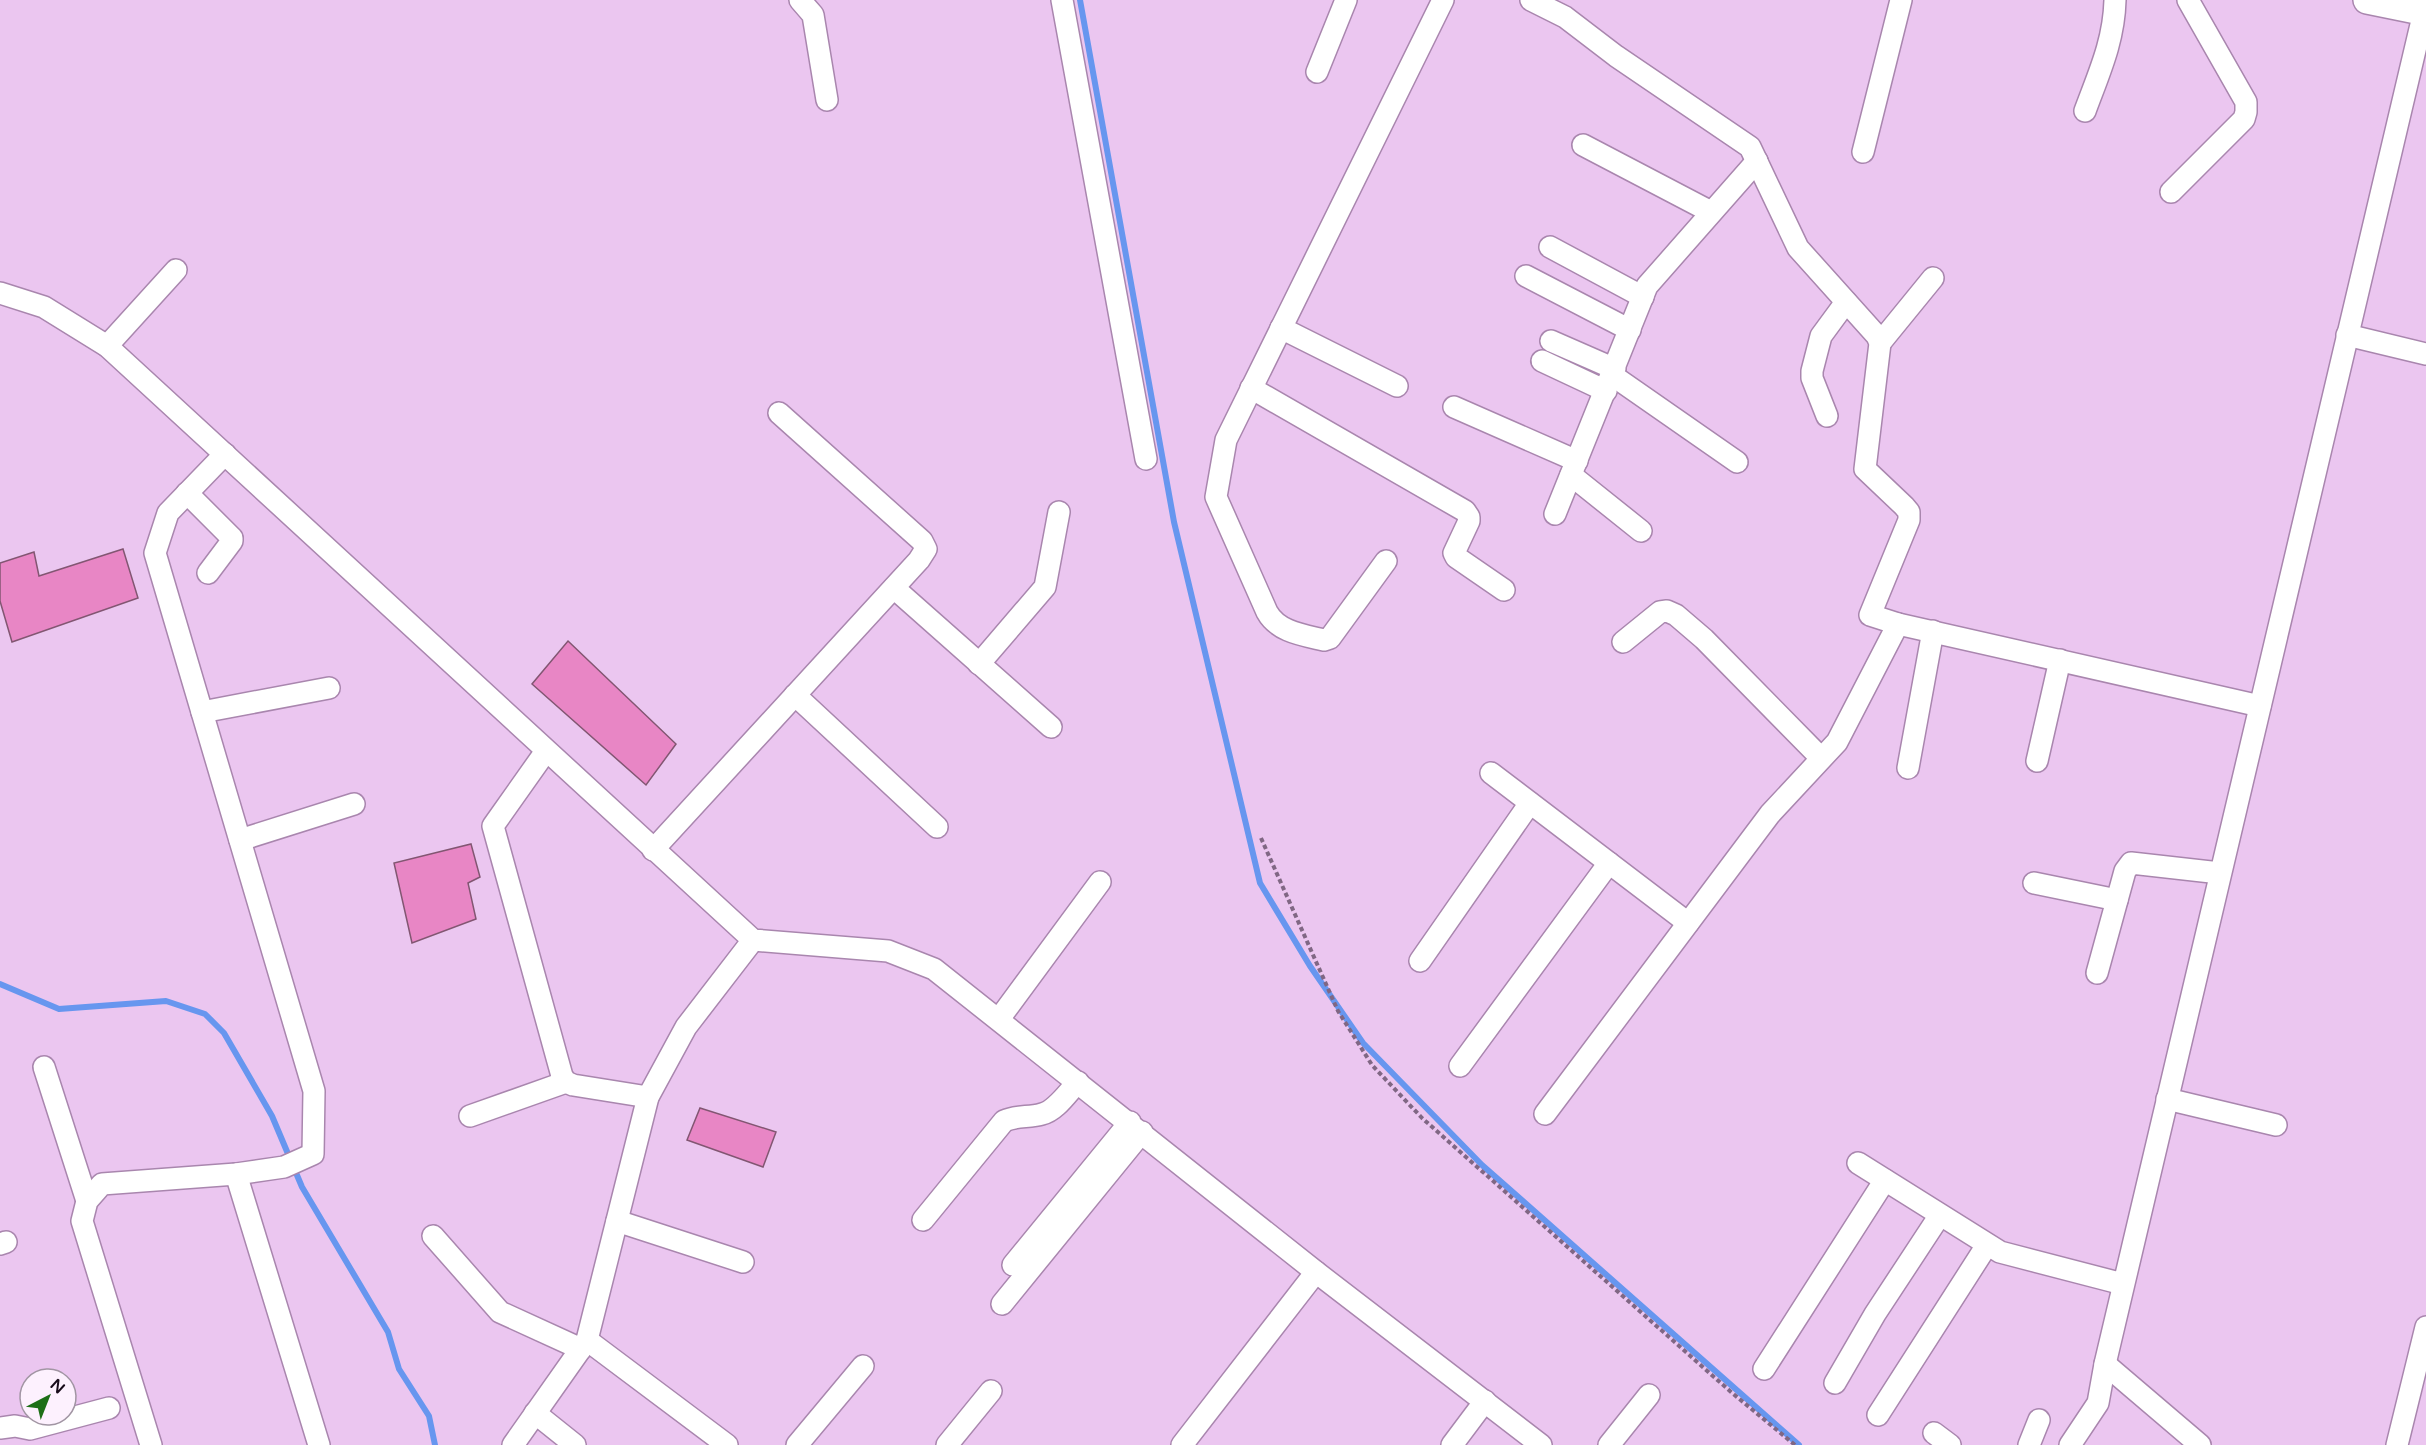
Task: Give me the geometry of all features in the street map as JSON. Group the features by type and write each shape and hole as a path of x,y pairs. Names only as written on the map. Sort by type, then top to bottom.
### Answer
{"main road":[{"path":"2367,0 2425,12"}],"street":[{"path":"800,0 813,15 827,100"},
{"path":"1062,0 1146,459"},
{"path":"1317,72 1346,0"},
{"path":"1386,561 1330,638 1324,640 1279,627 1272,622 1216,497 1226,440 1443,0"},
{"path":"1863,152 1901,0"},
{"path":"2085,111 2110,45 2114,26 2115,0"},
{"path":"2171,192 2244,119 2247,112 2246,102 2188,0"},
{"path":"1545,3 1616,56 1750,147 1798,248 1877,336 1880,343 1864,470 1909,512 1909,520 1870,615 1898,624 2260,706"},
{"path":"2070,1445 2098,1403 2104,1364 2425,12"},
{"path":"1583,145 1711,212"},
{"path":"1555,514 1653,276 1758,161"},
{"path":"1550,247 1643,297"},
{"path":"107,346 176,270"},
{"path":"1526,276 1630,330"},
{"path":"1880,343 1933,278"},
{"path":"0,293 44,307 107,346 753,940 888,951 934,969 1316,1272 1540,1445"},
{"path":"1827,416 1812,378 1812,371 1821,336 1846,302"},
{"path":"1281,328 1397,386"},
{"path":"2347,334 2426,354"},
{"path":"1551,340 1737,462"},
{"path":"1542,361 1611,378"},
{"path":"1251,388 1465,511 1469,521 1454,554 1504,590"},
{"path":"1454,407 1574,468 1641,531"},
{"path":"653,850 894,588 926,549 922,541 779,413"},
{"path":"151,1445 82,1221 87,1201 102,1184 237,1174 284,1167 313,1154 314,1091 154,553 168,513 225,454"},
{"path":"187,493 232,538 208,573"},
{"path":"979,664 1045,587 1059,512"},
{"path":"894,588 1051,728"},
{"path":"1623,642 1660,612 1667,610 1704,639 1821,758"},
{"path":"1545,1114 1777,804 1837,742 1898,624"},
{"path":"1908,768 1933,631"},
{"path":"2037,761 2060,660"},
{"path":"202,712 329,688"},
{"path":"795,695 938,827"},
{"path":"546,751 493,826 562,1076 566,1082 573,1085 648,1097"},
{"path":"1491,773 1688,923"},
{"path":"1420,961 1530,803"},
{"path":"240,840 354,804"},
{"path":"1460,1066 1609,863"},
{"path":"2097,973 2125,871 2131,863 2220,873"},
{"path":"999,1019 1100,882"},
{"path":"2034,883 2117,900"},
{"path":"513,1445 584,1344 648,1097 686,1027 753,940"},
{"path":"44,1067 87,1201"},
{"path":"470,1116 566,1082"},
{"path":"923,1220 1004,1121 1013,1117 1042,1114 1049,1111 1078,1082"},
{"path":"2167,1099 2276,1125"},
{"path":"1013,1265 1136,1127"},
{"path":"1002,1304 1136,1127"},
{"path":"1858,1163 1987,1245 2014,1256 2123,1284"},
{"path":"237,1174 319,1445"},
{"path":"1764,1369 1885,1180"},
{"path":"1835,1383 1875,1314 1940,1215"},
{"path":"616,1221 743,1262"},
{"path":"433,1236 500,1312 584,1344 727,1445"},
{"path":"1878,1415 1987,1245"},
{"path":"1182,1445 1316,1272"},
{"path":"2397,1445 2426,1327"},
{"path":"2104,1364 2200,1445"},
{"path":"797,1445 863,1366"},
{"path":"947,1445 991,1391"},
{"path":"1609,1445 1649,1395"},
{"path":"1452,1445 1485,1401"},
{"path":"0,1428 15,1426 30,1429 109,1408"},
{"path":"535,1413 575,1445"},
{"path":"2029,1445 2039,1420"}],"path":[{"path":"1261,838 1338,1011 1372,1065 1422,1118 1731,1392 1795,1445"}],"building":[{"path":"123,549 138,598 12,642 0,601 0,563 34,552 39,576"},
{"path":"568,641 676,744 646,785 532,684"},
{"path":"471,844 480,877 468,883 476,919 412,943 394,863"},
{"path":"700,1108 776,1132 763,1167 687,1140"}],"waterway":[{"path":"1080,0 1174,522 1260,883 1310,966 1363,1043 1482,1165 1799,1445"},
{"path":"0,984 59,1009 166,1001 205,1014 224,1033 272,1116 302,1187 388,1332 399,1369 429,1416 435,1445"}]}
